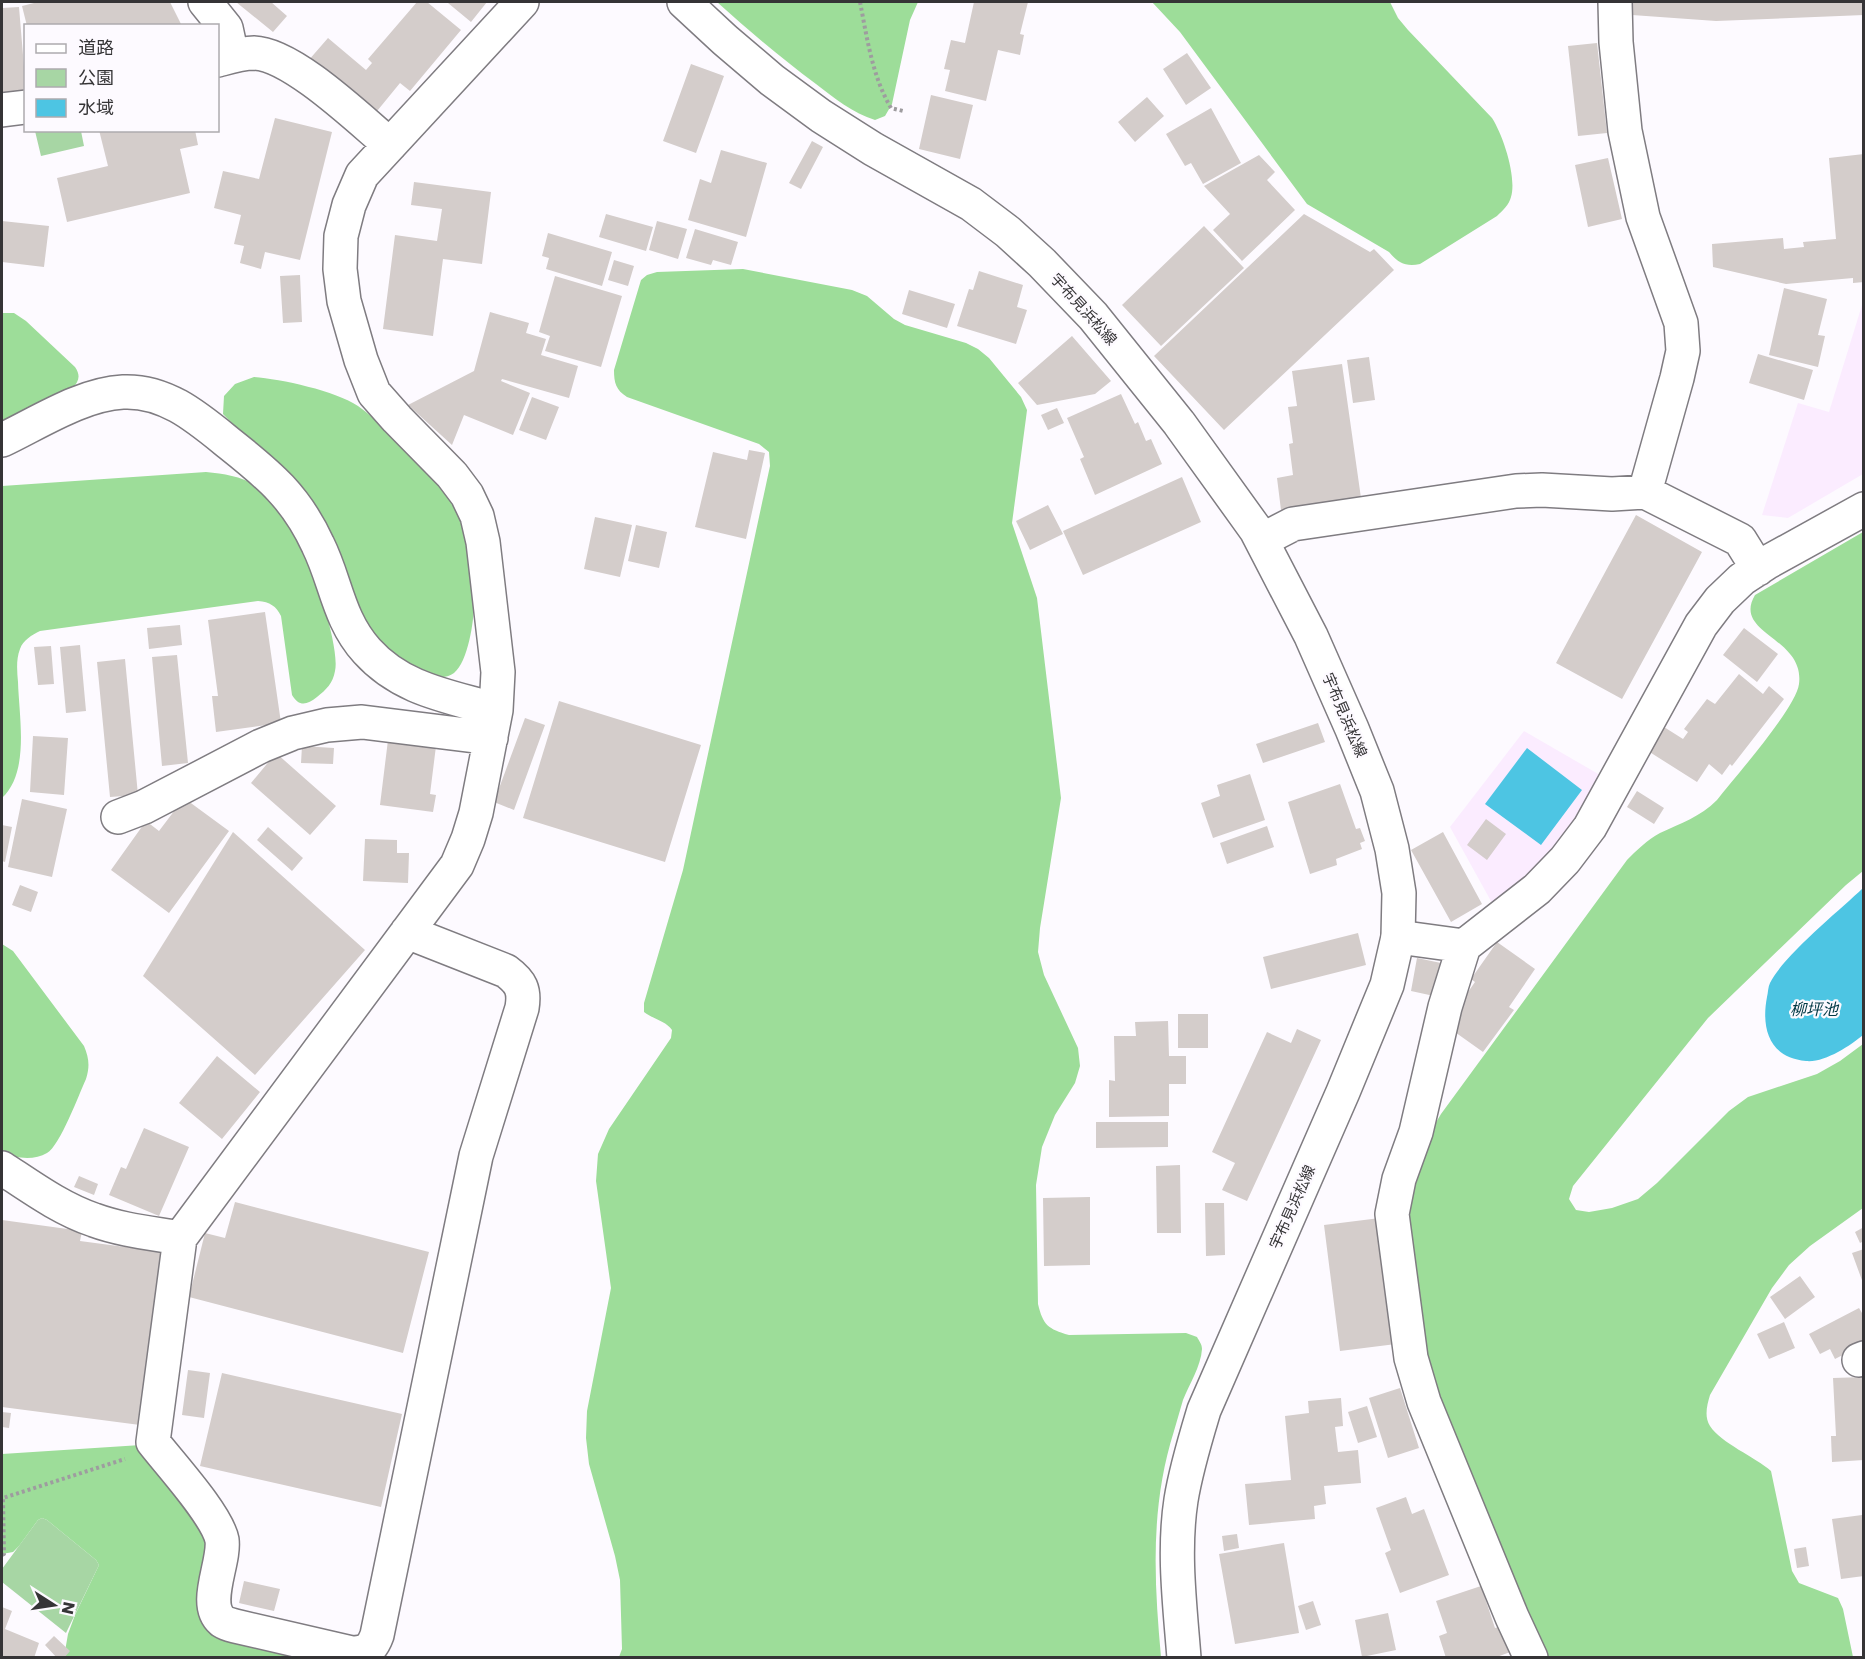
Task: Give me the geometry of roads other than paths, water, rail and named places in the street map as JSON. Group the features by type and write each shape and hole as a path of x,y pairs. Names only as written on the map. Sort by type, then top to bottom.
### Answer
{"street":[{"path":"206,2 226,28 225,58 254,53 275,57 295,67 390,145"},
{"path":"407,932 506,971 518,980 524,993 522,1008 476,1156 377,1635 373,1646 364,1653 352,1653 235,1626 222,1620 214,1607 214,1593 222,1555 222,1539 216,1526 187,1483 153,1442 180,1238 407,932 457,865 476,813 494,724 498,672 483,542 477,516 467,495 452,475 396,419 374,393 361,360 344,301 340,268 341,236 349,205 362,175 522,2"},
{"name":"宇布見浜松線","path":"684,2 764,73 822,116 873,149 971,204 1008,232 1042,263 1093,316 1193,442 1262,540 1311,636 1377,791 1392,849 1399,893 1398,937 1387,985 1343,1092 1208,1399 1190,1455 1181,1502 1177,1549 1184,1658"},
{"path":"1616,2 1616,42 1625,130 1643,218 1681,323 1683,351 1645,492"},
{"path":"2,110 24,107"},
{"path":"2,440 97,396 123,392 150,394 175,403 198,417 274,479 291,499 307,522 319,546 338,602 350,628 367,651 388,670 412,686 494,724"},
{"path":"1262,540 1293,524 1507,492 1542,490 1612,494 1645,492 1740,540 1758,568"},
{"path":"1531,1658 1424,1402 1411,1358 1392,1214 1399,1179 1416,1132 1445,1007 1464,946 1537,889 1565,860 1590,827 1701,625 1720,600 1742,579 1758,568 1863,509"},
{"path":"118,817 261,746 293,733 327,725 362,722 494,724"},
{"path":"1398,937 1464,946"},
{"path":"2,1168 69,1209 93,1220 180,1238"}],"water":[{"path":"1527,748 1582,790 1541,845 1485,804"},
{"name":"柳坪池","path":"1863,888 1863,1035 1829,1057 1813,1061 1793,1059 1783,1054 1770,1040 1765,1020 1769,985 1799,947"}]}
